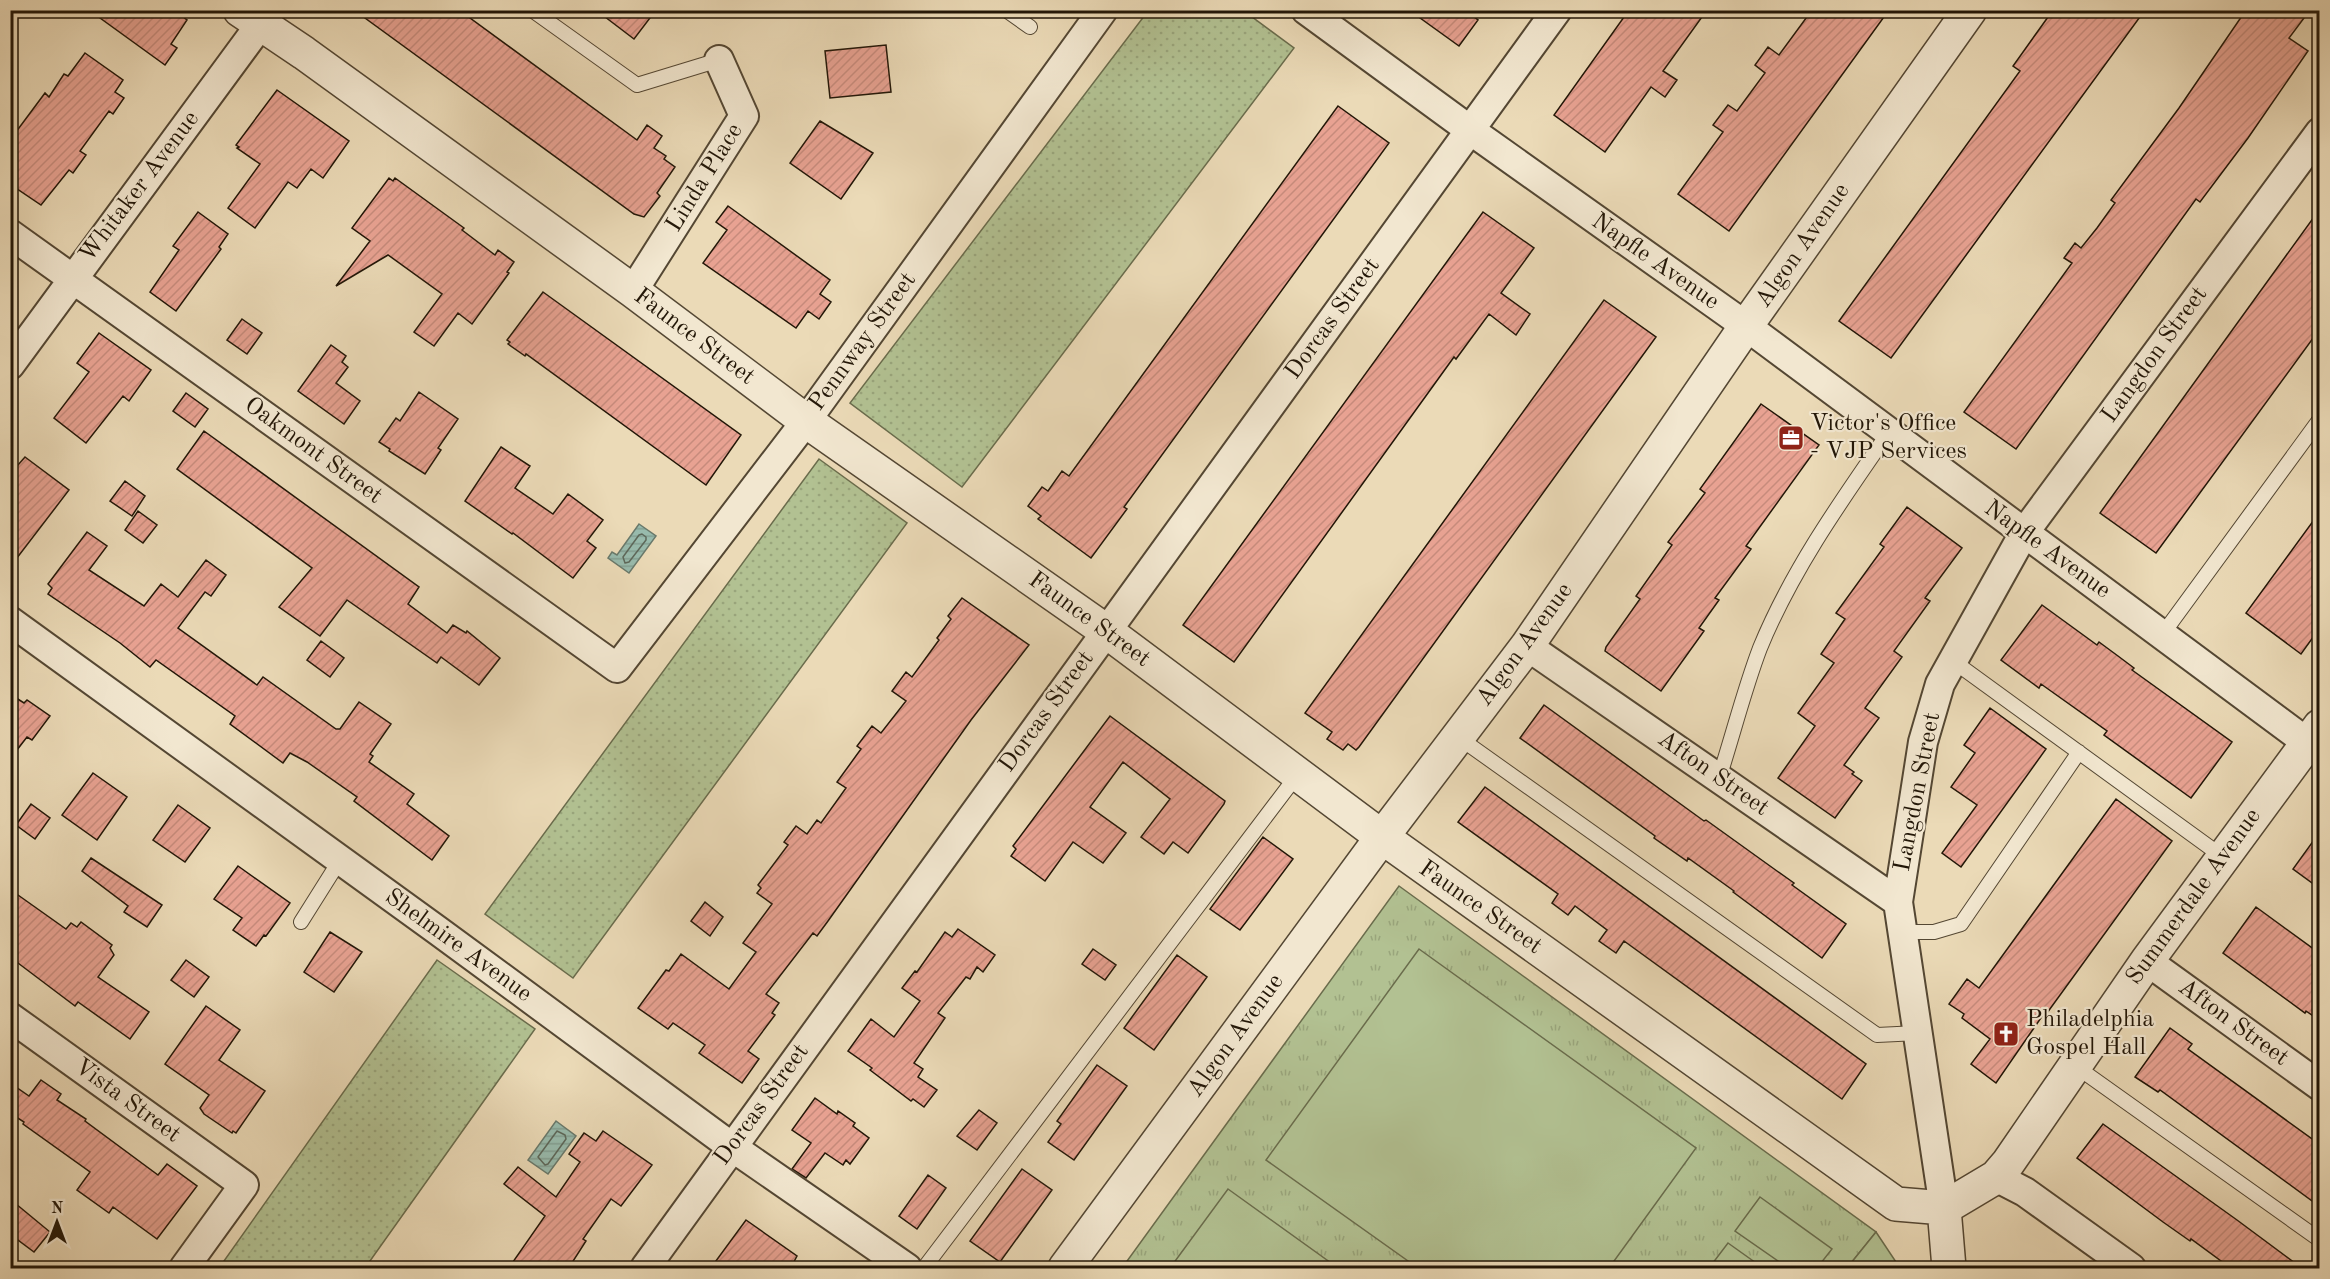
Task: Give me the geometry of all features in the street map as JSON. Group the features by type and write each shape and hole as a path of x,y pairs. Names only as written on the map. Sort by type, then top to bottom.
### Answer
{"street":[{"name":"Pennway Street","path":"617,668 806,421 1103,10"},
{"name":"Napfle Avenue","path":"1306,10 1470,130 1746,326 2162,635 2315,740"},
{"name":"Dorcas Street","path":"645,1269 1557,10"},
{"name":"Algon Avenue","path":"1065,1269 1382,837 1527,646 1746,326 1970,10"},
{"name":"Faunce Street","path":"257,15 304,53 633,291 806,421 1106,631 1382,837 1896,1204 1944,1208"},
{"name":"Whitaker Avenue","path":"10,365 257,15"},
{"name":"Linda Place","path":"633,291 744,116 719,60"},
{"name":"Langdon Street","path":"1944,1208 1898,902 1923,742 1940,684 2024,533 2319,132"},
{"name":"Oakmont Street","path":"10,234 617,668"},
{"name":"Shelmire Avenue","path":"10,621 732,1147 907,1269"},
{"name":"Afton Street","path":"1527,646 1898,902"},
{"name":"Summerdale Avenue","path":"1944,1208 1996,1177 2008,1163 2074,1065 2223,857 2315,740"},
{"name":"Afton Street","path":"2148,961 2319,1086"},
{"name":"Vista Street","path":"10,1017 244,1185 184,1269"},
{"path":"1996,1177 2025,1192 2131,1269"},
{"path":"1944,1208 1949,1269"}],"lane":[{"path":"532,10 637,85 719,60"},
{"path":"1006,10 1030,27"},
{"path":"2162,635 2319,418"},
{"path":"1719,778 1760,648 1794,576 1888,432"},
{"path":"1953,661 2223,857"},
{"path":"1458,737 1876,1035 1918,1033"},
{"path":"1903,932 1934,932 1961,924 2079,752"},
{"path":"924,1269 1298,774"},
{"path":"301,922 340,860"},
{"path":"2074,1065 2319,1240"}],"green space":[{"path":"1148,11 1244,11 1294,48 962,487 850,403"},
{"path":"819,459 907,523 573,978 485,914"},
{"path":"1399,886 1876,1232 1847,1268 1122,1268"},
{"path":"1419,949 1696,1148 1609,1268 1418,1268 1266,1160"},
{"path":"437,960 535,1029 365,1268 219,1268"},
{"path":"1228,1189 1338,1268 1170,1268"},
{"path":"1760,1197 1832,1249 1817,1268 1788,1268 1735,1231"},
{"path":"1876,1232 1900,1268 1847,1268"},
{"path":"1728,1243 1763,1268 1709,1268"}],"water":[{"path":"639,524 656,536 629,573 608,558 612,552 617,555"},
{"path":"556,1121 576,1136 548,1174 528,1160"}],"building":[{"path":"89,10 174,10 187,20 171,44 177,48 165,65"},
{"path":"354,10 459,10 637,140 647,125 662,136 654,148 666,156 664,159 675,167 657,193 660,196 644,217 634,214"},
{"path":"596,10 656,10 634,39"},
{"path":"1409,10 1465,10 1478,20 1459,46"},
{"path":"1629,10 1707,10 1663,71 1677,80 1665,97 1651,87 1605,152 1554,115"},
{"path":"1812,10 1889,10 1729,231 1678,194 1723,132 1713,125 1728,105 1737,111 1765,73 1755,65 1768,47 1779,55"},
{"path":"2053,10 2145,10 1891,358 1839,321 2020,71 2013,66"},
{"path":"2246,10 2310,10 2289,38 2308,51 2248,138 2200,202 2196,199 2016,449 1964,412 2072,263 2064,258 2075,243 2081,248 2097,228 2115,203 2111,200 2179,108"},
{"path":"886,45 891,92 830,98 825,51"},
{"path":"85,53 123,80 115,92 124,98 113,114 109,111 80,151 86,155 73,173 69,170 41,205 10,184 10,140 45,93 49,97 64,74 68,76"},
{"path":"277,90 349,141 323,178 311,169 297,188 288,182 255,228 228,208 260,164 236,145"},
{"path":"1338,106 1389,143 1124,507 1127,509 1091,558 1038,519 1041,516 1028,506 1042,487 1048,491 1062,471 1069,476"},
{"path":"820,121 873,153 841,199 790,163"},
{"path":"389,178 393,181 395,178 464,228 462,230 495,255 498,250 514,262 507,272 509,273 472,324 458,313 434,346 414,332 442,294 388,255 336,286 370,241 352,228"},
{"path":"728,206 830,280 820,294 831,302 819,319 808,311 796,328 703,263 727,230 716,222"},
{"path":"2319,210 2319,330 2156,553 2100,513"},
{"path":"198,212 228,234 219,247 221,249 176,311 150,292 179,250 173,246"},
{"path":"1483,212 1534,248 1501,293 1530,314 1516,335 1489,314 1456,359 1454,357 1234,662 1183,625"},
{"path":"543,292 741,435 706,485 526,354 525,356 508,344 510,342 507,340"},
{"path":"1604,300 1656,337 1359,747 1356,750 1348,744 1343,750 1327,739 1332,732 1305,713"},
{"path":"242,319 262,333 247,354 227,340"},
{"path":"99,333 151,370 129,401 123,396 86,443 54,418 89,372 77,363"},
{"path":"331,345 346,356 342,362 348,367 336,383 360,401 344,424 298,391"},
{"path":"419,392 458,419 438,448 441,450 425,474 379,442 396,418 400,421"},
{"path":"186,393 208,409 195,427 173,411"},
{"path":"1761,404 1819,445 1746,546 1751,549 1715,598 1719,600 1699,628 1704,631 1661,691 1605,651 1606,647 1640,599 1636,596 1672,545 1668,542 1705,493 1700,489"},
{"path":"204,431 419,587 408,604 447,633 453,625 466,633 467,631 500,658 479,685 441,657 437,663 347,600 320,636 279,607 312,568 177,469"},
{"path":"501,447 530,466 515,488 553,514 568,494 603,520 587,541 596,548 573,578 513,533 465,501"},
{"path":"25,457 69,490 10,567 10,474"},
{"path":"125,481 145,496 132,516 110,501"},
{"path":"1907,507 1962,548 1925,598 1930,601 1894,651 1902,657 1865,708 1879,718 1844,765 1862,781 1835,818 1778,778 1815,726 1798,713 1834,663 1821,654 1845,619 1836,613 1884,547 1880,544"},
{"path":"138,511 157,525 143,543 125,530"},
{"path":"2319,513 2319,629 2301,654 2246,613"},
{"path":"87,532 107,546 89,570 144,606 161,584 178,597 206,560 226,575 211,596 205,592 178,628 257,685 263,677 336,729 340,729 359,702 391,724 370,754 373,756 369,762 414,794 407,804 449,836 432,860 354,801 357,797 307,762 290,753 283,763 230,724 235,716 156,660 150,667 120,643 48,594 52,588 48,584"},
{"path":"962,598 1029,645 971,720 817,936 813,933 766,994 779,1003 772,1013 775,1015 748,1051 759,1059 742,1083 699,1053 705,1045 673,1023 668,1029 638,1008 681,954 729,989 756,952 743,943 772,904 757,893 761,888 758,885 788,845 784,842 796,826 807,834 817,820 821,823 846,788 837,782 861,749 857,746 872,726 881,733 906,701 892,691 906,672 912,677 939,640 937,638 951,619 948,616"},
{"path":"2042,605 2097,645 2099,642 2134,668 2132,670 2232,742 2191,798 2104,735 2107,731 2041,684 2039,688 2001,660"},
{"path":"321,641 344,658 330,677 307,660"},
{"path":"10,694 24,703 27,700 50,716 32,740 27,737 10,759"},
{"path":"1544,705 1794,883 1792,885 1846,924 1822,958 1734,891 1688,858 1687,861 1654,838 1655,836 1520,738"},
{"path":"1990,708 2046,749 1961,867 1942,853 1977,805 1951,787 1975,753 1964,745"},
{"path":"1110,716 1225,801 1224,804 1188,853 1173,842 1164,854 1141,837 1170,799 1123,762 1090,807 1126,833 1103,863 1073,842 1045,881 1011,856 1016,849 1013,846"},
{"path":"93,773 127,797 97,840 62,815"},
{"path":"1485,787 1866,1064 1842,1099 1624,941 1616,953 1599,941 1607,930 1575,906 1568,915 1552,903 1558,894 1458,822"},
{"path":"2116,799 2172,841 2047,1013 2045,1012 1996,1083 1971,1064 1990,1039 1962,1018 1964,1014 1949,1004 1967,979 1979,988"},
{"path":"31,804 50,818 35,839 16,825"},
{"path":"178,805 210,828 185,862 153,840"},
{"path":"2319,833 2319,888 2293,869"},
{"path":"1263,837 1293,859 1240,930 1210,909"},
{"path":"91,858 162,905 147,927 124,912 128,906 82,871"},
{"path":"238,866 290,903 256,946 233,930 242,918 214,899"},
{"path":"18,895 66,929 71,923 77,927 81,922 112,945 110,948 114,955 98,977 149,1012 130,1039 78,1002 75,1006 10,957 10,905"},
{"path":"705,902 723,917 710,936 691,921"},
{"path":"2256,907 2319,953 2319,1020 2306,1011 2305,1013 2223,953"},
{"path":"958,929 995,955 983,972 977,967 970,979 966,977 938,1013 945,1018 914,1063 923,1069 918,1077 937,1090 924,1107 913,1099 911,1101 848,1051 871,1019 894,1037 920,1001 902,988 915,971 917,972 945,932 952,937"},
{"path":"330,932 362,952 334,992 304,972"},
{"path":"1093,949 1116,965 1105,980 1082,964"},
{"path":"1177,955 1207,977 1154,1050 1124,1028"},
{"path":"186,960 209,977 194,997 171,980"},
{"path":"206,1006 240,1030 219,1060 265,1091 236,1133 233,1131 232,1133 204,1114 200,1108 209,1095 165,1064"},
{"path":"2170,1028 2192,1044 2188,1049 2319,1144 2319,1206 2160,1090 2158,1092 2135,1077"},
{"path":"1097,1065 1127,1086 1074,1160 1048,1142 1061,1124 1057,1121"},
{"path":"41,1080 61,1094 57,1100 86,1119 85,1121 158,1175 167,1164 197,1186 157,1239 113,1207 109,1213 77,1190 90,1172 10,1113 10,1083 29,1096"},
{"path":"815,1098 837,1114 838,1111 855,1123 853,1126 869,1138 850,1164 846,1160 843,1165 825,1153 806,1178 792,1169 811,1143 792,1130"},
{"path":"979,1110 997,1123 977,1150 957,1136"},
{"path":"2103,1124 2303,1269 2232,1269 2163,1222 2077,1158"},
{"path":"603,1131 652,1165 621,1206 611,1199 583,1239 586,1241 568,1269 508,1269 545,1216 504,1184 518,1167 556,1197 580,1162 569,1154 584,1133 596,1141"},
{"path":"1022,1169 1052,1190 1000,1262 970,1241"},
{"path":"928,1175 946,1188 917,1229 899,1216"},
{"path":"10,1199 50,1232 34,1252 10,1234"},
{"path":"746,1220 797,1256 790,1269 710,1269"}],"place":[{"name":"Victor's Office - VJP Services","path":"1791,438"},
{"name":"Philadelphia Gospel Hall","path":"2006,1034"}]}
